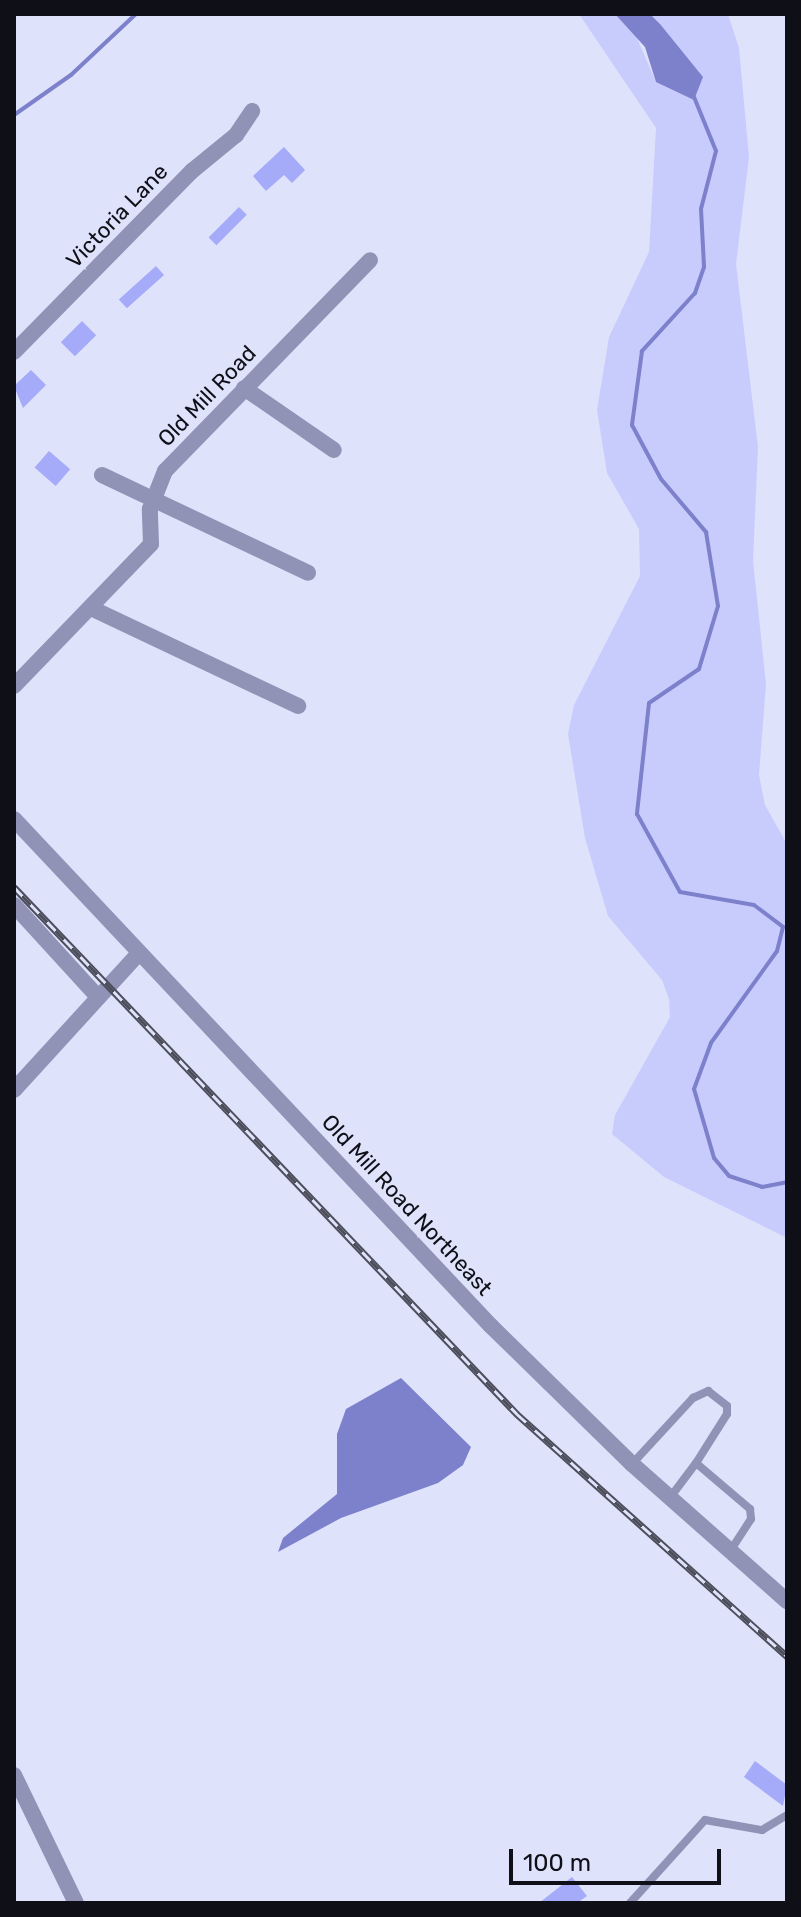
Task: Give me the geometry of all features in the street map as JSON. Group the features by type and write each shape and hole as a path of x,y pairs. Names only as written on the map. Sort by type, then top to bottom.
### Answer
{"street":[{"name":"Victoria Lane","path":"14,352 192,171 236,135 252,111"},
{"name":"Old Mill Road","path":"14,686 93,609 151,544 155,496 165,471 370,260"},
{"path":"244,388 334,450"},
{"path":"102,475 128,492 155,496 308,573"},
{"path":"93,609 298,706"},
{"name":"Old Mill Road Northeast","path":"14,819 491,1326 669,1499 787,1601"},
{"path":"14,905 97,996"},
{"path":"14,1090 138,954"},
{"path":"14,1775 76,1903"}],"lane":[{"path":"632,1464 693,1398 708,1391 727,1406 727,1414 669,1499"},
{"path":"696,1463 752,1515 729,1552"},
{"path":"630,1903 705,1820 762,1830 787,1815"}],"shaded area":[{"path":"579,14 615,14 633,29 656,82 660,24 650,14 728,14 739,48 749,157 736,264 758,447 753,561 766,684 759,775 765,805 787,844 787,1238 664,1177 612,1134 615,1115 670,1017 669,999 662,980 608,916 585,838 568,734 574,705 640,576 639,529 607,473 597,410 609,337 649,252 656,128"},
{"path":"615,14 650,14 660,24 703,77 694,100 656,82 645,47"},
{"path":"401,1378 471,1447 463,1465 438,1483 341,1518 278,1552 283,1538 337,1494 337,1434 346,1409"}],"building":[{"path":"284,147 305,170 292,183 284,175 266,191 253,176"},
{"path":"239,207 247,215 216,245 209,237"},
{"path":"156,266 164,275 127,308 119,299"},
{"path":"82,321 96,335 75,356 61,342"},
{"path":"31,370 46,385 23,408 14,386"},
{"path":"49,451 70,469 56,486 35,468"},
{"path":"755,1761 787,1785 783,1806 744,1777"},
{"path":"572,1877 587,1896 577,1903 539,1903"}],"waterway":[{"path":"14,115 71,75 136,14"},
{"path":"694,97 716,151 701,209 704,267 695,293 642,351 632,425 661,479 706,532 718,606 699,669 649,703 637,814 680,892 754,905 783,927 777,951 711,1043 694,1089 714,1158 729,1176 762,1187 787,1182"}],"railway":[{"path":"14,887 517,1414 787,1656"}]}
